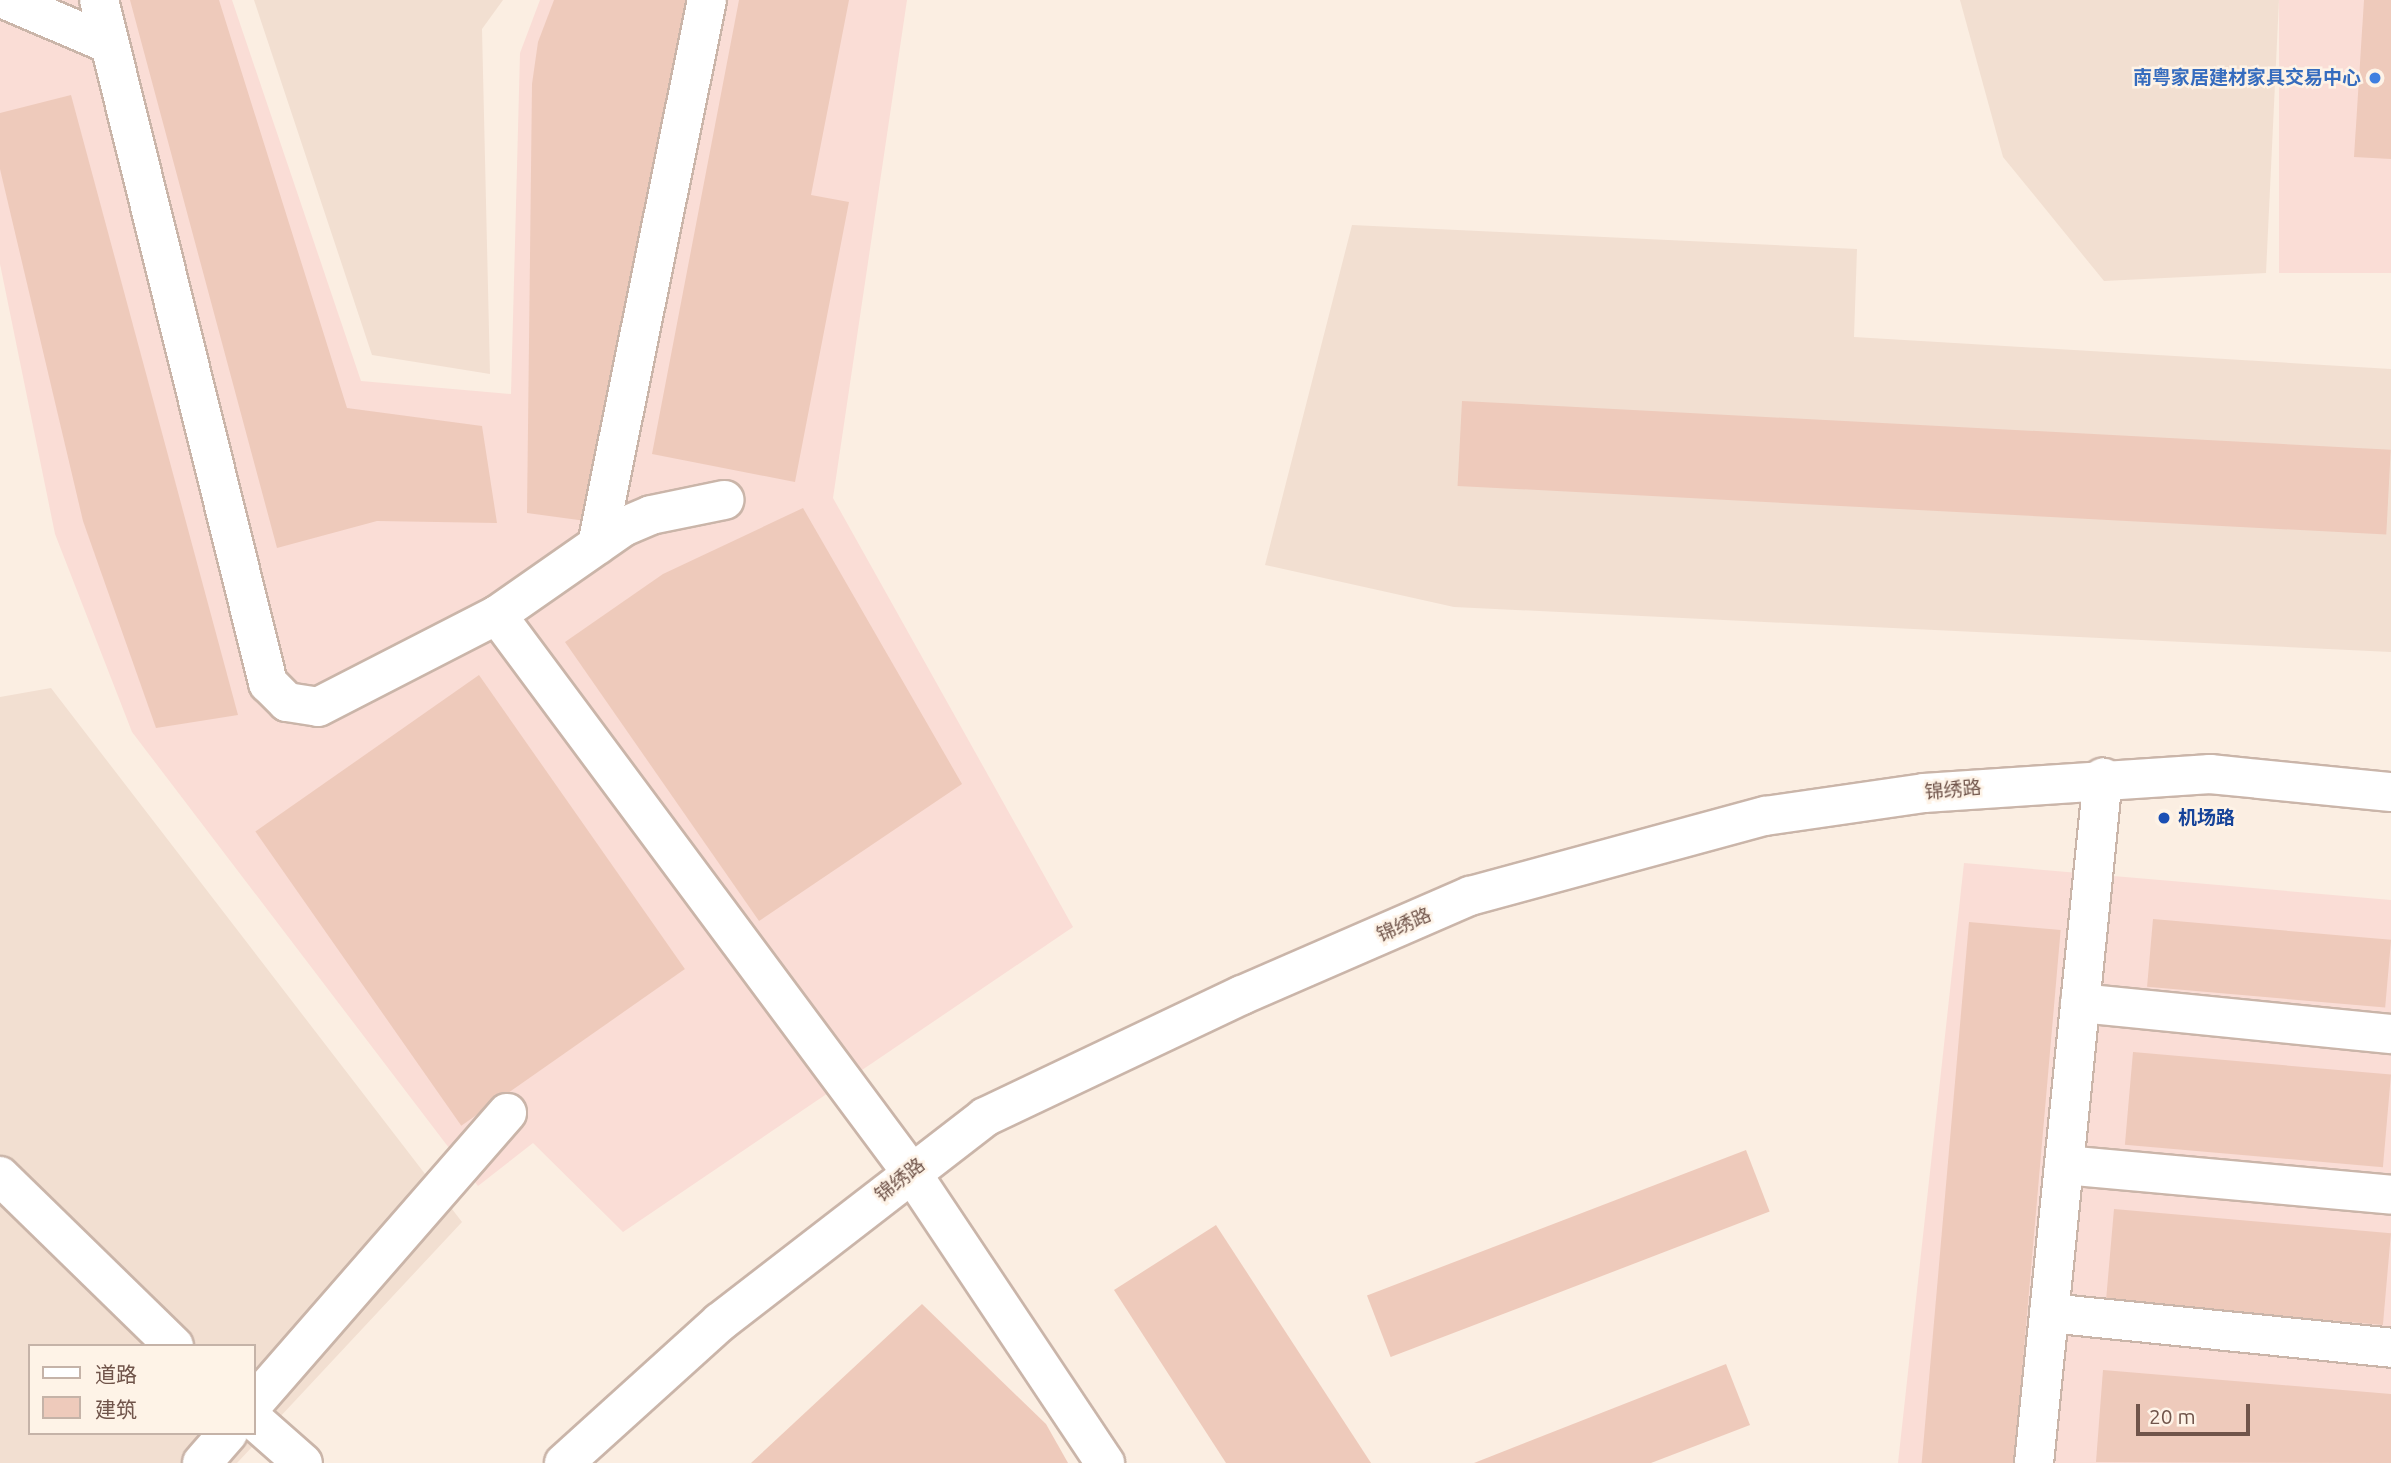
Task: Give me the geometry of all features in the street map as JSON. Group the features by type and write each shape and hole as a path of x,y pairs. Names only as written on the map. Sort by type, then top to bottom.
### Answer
{"street":[{"path":"6,0 109,44"},
{"path":"99,0 268,684 287,702 318,707 497,615 597,545 650,515 724,499"},
{"path":"597,545 707,0"},
{"path":"497,615 911,1172 1105,1463"},
{"name":"锦绣路","path":"564,1463 720,1321 985,1117 1242,995 1470,896 1765,816 1924,793 2103,777 2210,774 2391,792"},
{"path":"2034,1463 2103,777"},
{"path":"2080,1003 2391,1034"},
{"path":"256,1402 507,1112"},
{"path":"2064,1165 2391,1195"},
{"path":"0,1176 172,1344"},
{"path":"2049,1313 2391,1348"},
{"path":"256,1422 303,1463"},
{"path":"202,1463 226,1435"}],"shaded area":[{"path":"0,0 232,0 361,381 511,394 520,53 540,0 907,0 833,498 1073,927 623,1232 533,1143 478,1186 132,732 55,534 0,264"},
{"path":"254,0 503,0 482,29 490,374 372,355"},
{"path":"1960,0 2279,0 2266,273 2104,281 2003,157"},
{"path":"2279,0 2391,0 2391,273 2279,273"},
{"path":"1352,225 1857,249 1854,337 2391,369 2391,652 1454,607 1265,565"},
{"path":"51,688 462,1222 237,1463 0,1463 0,697"},
{"path":"1964,863 2391,900 2391,1463 1898,1463"}],"building":[{"path":"130,0 219,0 347,408 482,426 497,523 377,521 277,548"},
{"path":"554,0 692,0 586,521 527,513 532,84 538,42"},
{"path":"739,0 849,0 811,195 849,202 795,482 652,454"},
{"name":"南粤家居建材家具交易中心","path":"2364,0 2391,0 2391,159 2354,157"},
{"path":"71,95 238,715 156,728 83,521 0,169 0,113"},
{"path":"1462,401 2391,450 2386,535 1458,486"},
{"path":"803,508 962,784 759,921 565,642 663,574"},
{"path":"479,675 685,969 461,1126 255,832"},
{"path":"2153,919 2391,940 2385,1008 2147,987"},
{"path":"1969,922 2061,930 2014,1463 1922,1463"},
{"path":"2133,1052 2391,1075 2383,1167 2125,1145"},
{"path":"1746,1150 1770,1212 1391,1357 1367,1295"},
{"path":"2114,1209 2391,1233 2383,1325 2106,1301"},
{"path":"1216,1225 1371,1463 1226,1463 1114,1290"},
{"path":"922,1304 1046,1424 1068,1463 751,1463"},
{"path":"1726,1364 1750,1425 1651,1463 1474,1463"},
{"path":"2103,1370 2391,1394 2391,1463 2096,1462"}],"place":[{"name":"南粤家居建材家具交易中心","path":"2375,78"},
{"name":"机场路","path":"2164,818"}]}
